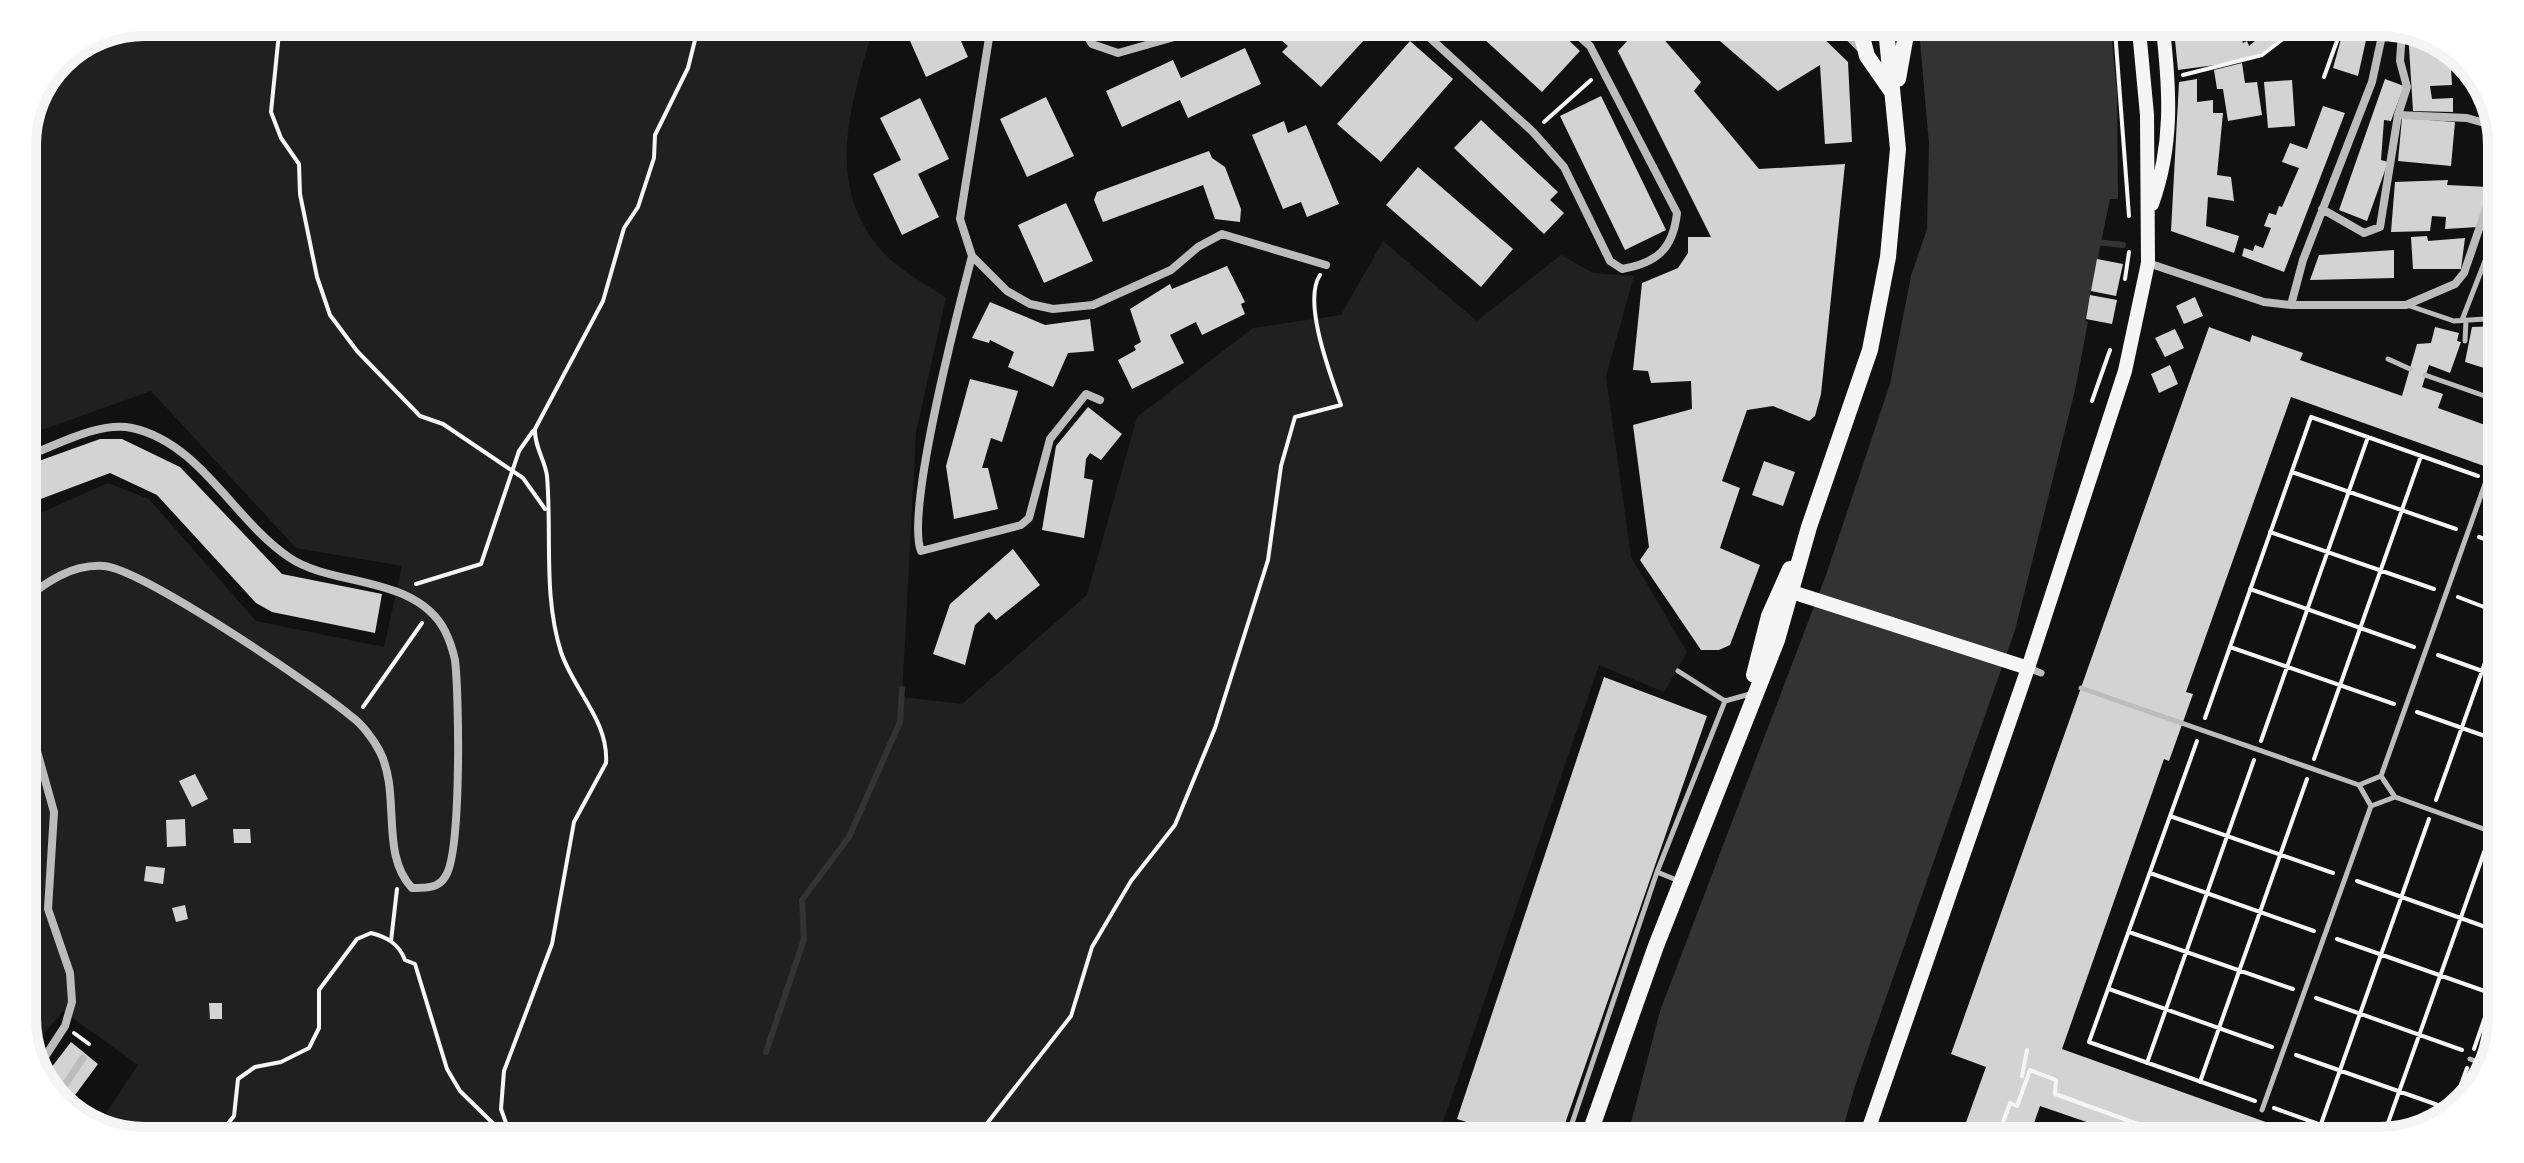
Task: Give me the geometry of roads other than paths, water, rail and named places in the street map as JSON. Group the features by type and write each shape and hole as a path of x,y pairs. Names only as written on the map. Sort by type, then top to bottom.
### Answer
{"main road":[{"path":"1862,36 1867,56 1895,97"},
{"path":"1592,1127 1681,882 1747,720 1870,350 1888,257 1898,149 1887,36"},
{"path":"1895,97 1906,36"},
{"path":"1869,1127 2035,671 2125,371 2148,263 2147,115 2140,36"},
{"path":"2149,212 2164,171 2171,111 2164,36"},
{"path":"1747,720 1750,694 1769,616 1809,527"},
{"path":"1792,592 2035,671"}],"street":[{"path":"990,36 960,219 972,256 1007,291 1030,304 1053,309 1093,305 1171,270 1198,247 1222,234 1326,265"},
{"path":"1087,36 1092,44 1118,53 1186,36"},
{"path":"1428,36 1533,132 1564,167 1610,261 1622,269 1642,266 1657,259 1667,248 1675,233 1677,213 1590,46 1579,36"},
{"path":"1848,36 1867,56"},
{"path":"2291,305 2322,209 2372,82 2382,36"},
{"path":"2322,209 2364,233 2380,227 2398,115 2407,87 2400,61 2402,38"},
{"path":"2398,115 2467,118 2486,123"},
{"path":"2148,263 2264,302 2291,305 2406,305 2447,289 2464,273 2488,203"},
{"path":"972,256 924,478 919,536 921,551 1021,525 1029,518 1050,439 1086,394 1100,400"},
{"path":"36,453 103,428 130,428 150,434 182,454 290,559 395,591 430,611 445,631 455,659 457,785 452,856 445,878 431,888 412,888 400,875 392,797 380,751 355,718 274,661 139,579 106,566 72,568 36,592"},
{"path":"36,749 54,812 48,909 70,973 72,1002 65,1026 44,1059"},
{"path":"63,1088 83,1058"}],"lane":[{"path":"2465,341 2464,320 2488,255"},
{"path":"2406,305 2454,321 2488,319"},
{"path":"2388,359 2410,369"},
{"path":"2425,375 2488,397"},
{"path":"2359,785 2381,776 2488,476"},
{"path":"1678,671 1725,701 1750,694"},
{"path":"2081,688 2359,785 2371,806 2263,1107"},
{"path":"1571,1127 1657,872 1725,701"},
{"path":"2381,776 2395,797 2488,830"},
{"path":"2371,806 2395,797"},
{"path":"1657,872 1681,882"},
{"path":"2470,1059 2479,1062"}],"waterway":[{"path":"2095,242 2123,245"},
{"path":"766,1052 804,939 802,900 849,837 900,722 902,689"}]}
